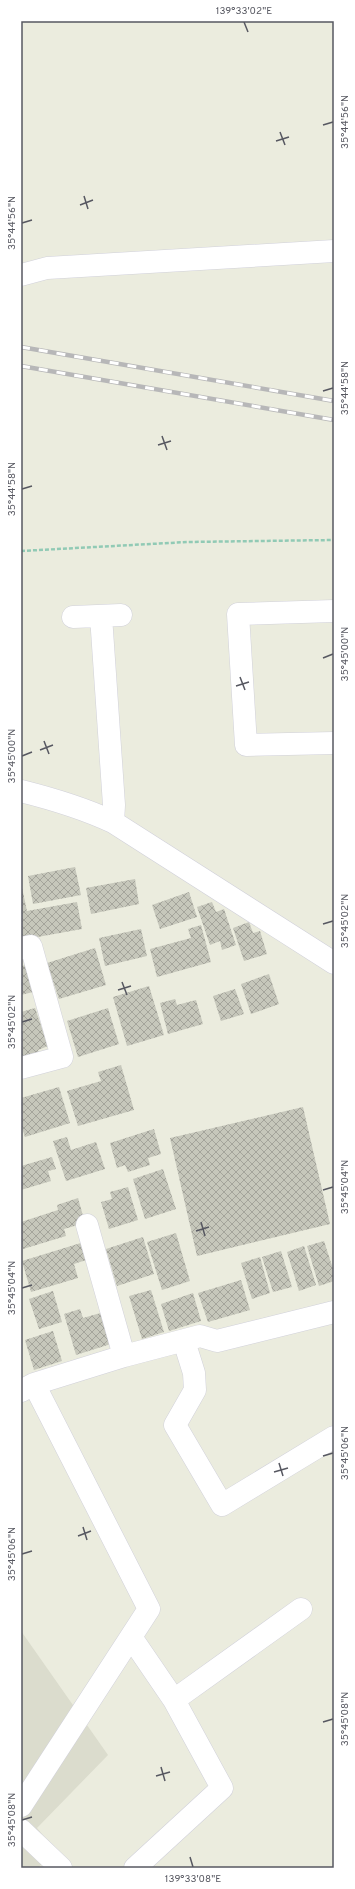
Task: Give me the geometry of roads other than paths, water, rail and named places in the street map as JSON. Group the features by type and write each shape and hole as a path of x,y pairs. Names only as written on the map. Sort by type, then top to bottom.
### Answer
{"street":[{"path":"21,275 47,268 334,251"},
{"path":"334,610 238,614 246,745 334,743"},
{"path":"73,617 111,615 113,822"},
{"path":"21,791 54,799 113,822 334,963"},
{"path":"21,948 31,946 62,1057 21,1068"},
{"path":"87,1225 124,1356"},
{"path":"21,1806 149,1609 27,1388 124,1356 200,1336 217,1341 334,1312"},
{"path":"184,1341 194,1373 195,1390 175,1425 222,1505 334,1437"},
{"path":"174,1700 301,1609"},
{"path":"131,1637 174,1700 222,1788 134,1868"},
{"path":"21,1830 61,1868"}],"railway":[{"path":"21,347 334,401"},
{"path":"21,366 334,420"}]}
